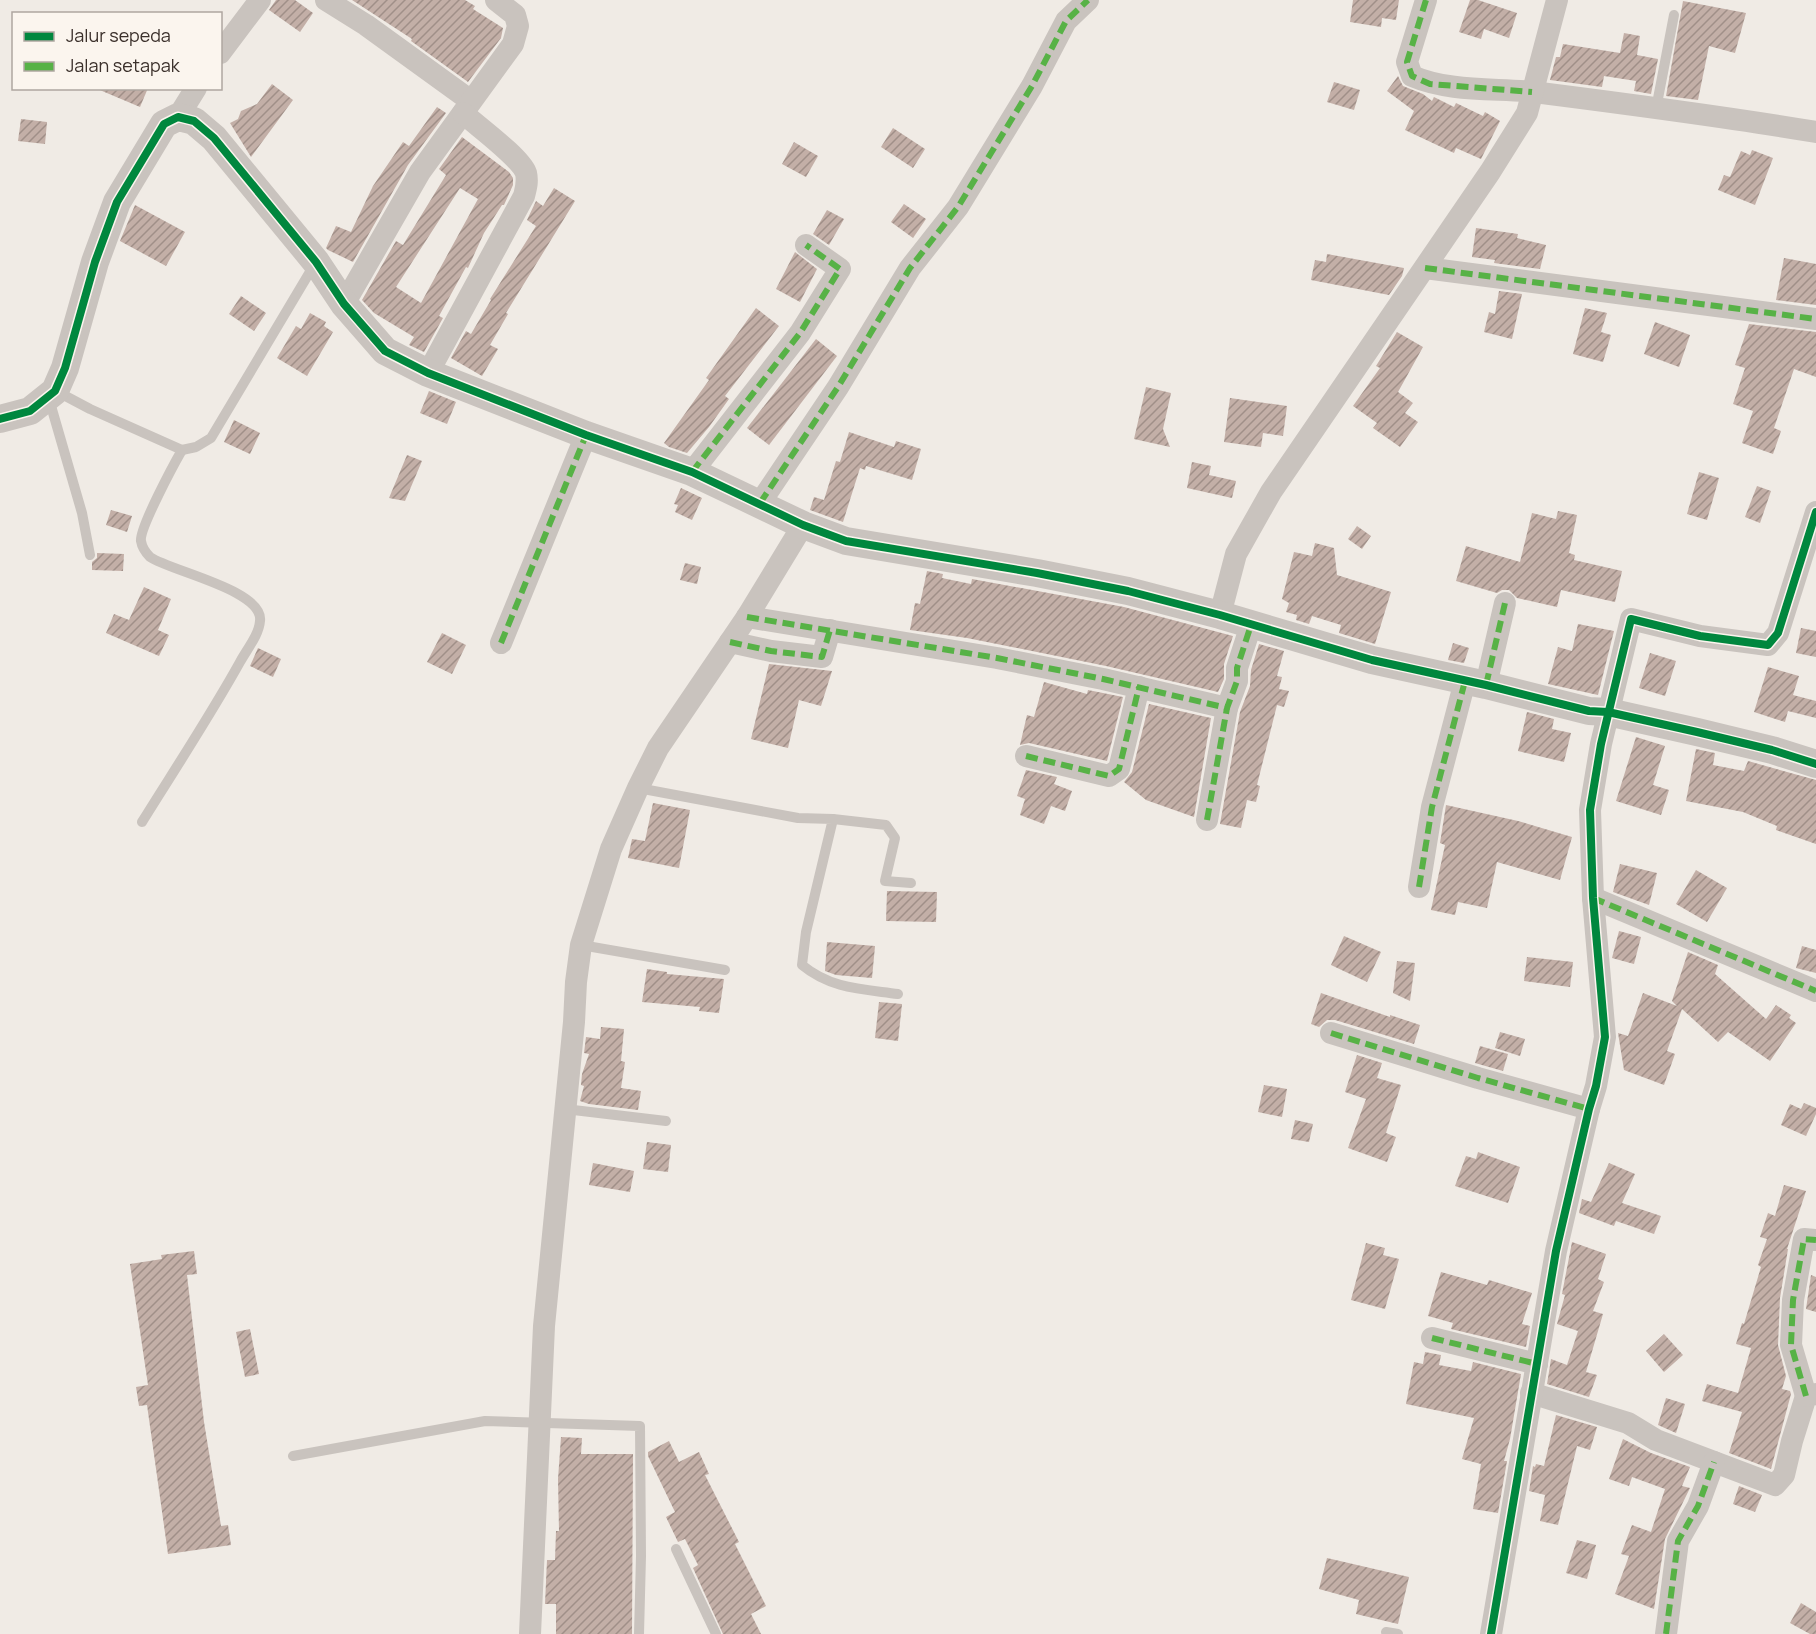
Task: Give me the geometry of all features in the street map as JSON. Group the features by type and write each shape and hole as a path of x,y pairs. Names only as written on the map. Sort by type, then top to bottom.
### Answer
{"street":[{"path":"222,50 260,0"},
{"path":"327,0 366,25 467,107 525,170 528,183 524,196 428,373"},
{"path":"344,304 420,172 513,44 518,26 515,15 496,0"},
{"path":"760,503 838,387 910,268 958,207 1032,86 1066,21 1088,0"},
{"path":"1426,0 1407,62 1412,76 1430,84 1532,92 1816,132"},
{"path":"1220,615 1236,554 1271,492 1490,172 1527,113 1557,0"},
{"path":"0,419 30,411 52,394 65,368 94,262 117,202 164,124 178,117 195,90"},
{"path":"178,117 194,122 214,138 316,262 344,304 385,351 428,373 586,435 692,472 803,525 846,541 1037,573 1128,591 1220,615 1372,660 1589,711 1608,712 1772,750 1816,764"},
{"path":"692,472 800,333 840,269 806,244"},
{"path":"1425,268 1757,309 1816,319"},
{"path":"501,643 586,435"},
{"path":"1491,1634 1556,1251 1596,1086 1605,1037 1593,898 1590,810 1608,712 1631,619 1700,636 1768,645 1778,633 1816,512"},
{"path":"530,1634 544,1326 581,945 611,849 658,748 747,617 803,525"},
{"path":"1419,887 1432,807 1505,603"},
{"path":"747,617 998,658 1227,708"},
{"path":"1207,820 1227,708 1237,681 1237,668 1251,625"},
{"path":"730,642 771,651 822,657 830,630"},
{"path":"1026,756 1109,776 1119,769 1139,687"},
{"path":"1593,898 1816,991"},
{"path":"1330,1033 1589,1109"},
{"path":"1531,1394 1628,1423 1656,1440 1775,1485 1784,1475 1792,1441 1811,1395 1791,1345 1793,1300 1804,1239 1816,1240"},
{"path":"1432,1338 1537,1364"},
{"path":"1666,1634 1678,1541 1698,1506 1714,1462"}],"lane":[{"path":"1656,109 1674,15"},
{"path":"52,394 182,450 196,447 211,438 316,262"},
{"path":"52,394 82,513 90,555"},
{"path":"142,822 225,688 261,619 258,608 247,599 150,557 143,549 141,537 165,481 182,450"},
{"path":"638,788 798,818 886,825 895,838 885,881 911,883"},
{"path":"833,819 806,932 802,965 814,975 835,985 898,994"},
{"path":"581,945 725,970"},
{"path":"565,1109 666,1120"},
{"path":"293,1456 485,1421 640,1426 639,1634"},
{"path":"676,1549 716,1634"}],"building":[{"path":"276,0 295,0 313,13 300,32 269,10"},
{"path":"352,0 465,0 475,6 473,9 503,28 501,38 468,82 411,41 412,39"},
{"path":"1353,0 1399,0 1396,20 1382,18 1381,27 1350,22"},
{"path":"1470,0 1478,0 1517,13 1509,38 1484,29 1481,39 1459,32"},
{"path":"1683,1 1746,13 1735,53 1709,46 1698,100 1666,96"},
{"path":"1624,33 1640,36 1637,55 1658,59 1651,94 1634,91 1636,81 1604,76 1602,87 1550,80 1556,57 1560,57 1563,44 1620,53"},
{"path":"1398,76 1403,86 1423,94 1432,101 1434,97 1454,107 1456,103 1483,116 1485,112 1500,121 1481,159 1456,148 1454,153 1405,130 1414,111 1387,91"},
{"path":"1334,82 1360,90 1354,110 1327,102"},
{"path":"272,84 293,100 251,157 230,123 238,119 241,111 257,104"},
{"path":"100,90 147,90 140,107"},
{"path":"437,107 446,113 408,165 353,262 328,250 326,248 336,226 351,232 373,186 403,142 409,146"},
{"path":"21,119 47,122 45,144 18,141"},
{"path":"893,128 925,149 913,168 881,147"},
{"path":"462,137 509,172 513,178 513,185 504,205 484,233 468,268 466,267 439,316 443,318 424,352 409,345 414,337 374,313 362,300 396,241 403,245 446,175 439,169","holes":["460,188 478,199 421,303 396,287"]},
{"path":"794,142 818,156 806,177 782,164"},
{"path":"1752,150 1773,158 1755,205 1718,190 1724,175 1730,177 1741,151 1750,155"},
{"path":"554,188 575,201 506,313 508,314 490,345 498,349 482,376 451,358 466,331 471,334 536,226 527,220 536,201 543,206"},
{"path":"904,204 926,219 913,238 891,222"},
{"path":"135,205 185,232 166,266 120,241"},
{"path":"827,210 844,219 829,245 813,234"},
{"path":"1476,228 1518,234 1517,238 1546,245 1540,269 1494,263 1495,260 1472,257"},
{"path":"795,252 817,269 800,302 776,289"},
{"path":"1327,254 1404,268 1402,276 1389,295 1311,280 1315,260 1326,262"},
{"path":"1784,258 1816,264 1816,305 1776,300"},
{"path":"1499,291 1522,294 1512,339 1484,332 1489,312 1495,314"},
{"path":"241,296 266,313 254,331 229,314"},
{"path":"756,308 779,326 725,396 729,399 687,453 669,447 664,443 709,380 706,378"},
{"path":"1585,308 1607,313 1601,332 1611,335 1603,362 1573,354"},
{"path":"310,313 326,322 324,326 333,332 307,376 277,358 296,326 301,329"},
{"path":"1655,322 1690,335 1679,367 1644,354"},
{"path":"1749,324 1816,332 1816,377 1794,369 1774,428 1781,431 1773,454 1742,443 1753,411 1733,404 1745,368 1735,365"},
{"path":"1397,332 1423,347 1398,392 1413,403 1405,413 1418,422 1400,447 1373,428 1377,423 1353,406 1380,368 1376,366"},
{"path":"816,339 837,356 769,445 747,428"},
{"path":"1146,387 1171,393 1163,429 1170,447 1134,439"},
{"path":"429,391 456,402 447,424 420,413"},
{"path":"1230,398 1287,406 1283,436 1263,433 1261,447 1224,442"},
{"path":"234,420 260,433 250,454 224,442"},
{"path":"849,432 894,447 896,441 921,449 912,480 866,466 865,470 860,468 843,522 810,510 814,497 824,500 836,461 840,462"},
{"path":"407,455 422,461 405,501 389,498"},
{"path":"1192,462 1211,466 1209,475 1236,481 1232,498 1187,488"},
{"path":"1699,472 1719,478 1707,520 1687,514"},
{"path":"1757,486 1771,491 1760,523 1745,517"},
{"path":"681,488 702,498 692,520 675,512 678,505 674,504"},
{"path":"111,510 132,516 127,532 106,525"},
{"path":"1558,511 1577,515 1569,553 1575,555 1574,560 1622,571 1615,602 1561,590 1557,607 1517,598 1509,590 1497,593 1456,581 1466,546 1520,562 1532,513 1556,519"},
{"path":"1357,526 1371,536 1362,549 1348,539"},
{"path":"1315,543 1334,548 1337,575 1391,592 1375,644 1339,633 1341,625 1312,616 1309,624 1296,620 1297,615 1286,612 1289,603 1282,599 1294,552 1312,556"},
{"path":"97,553 124,554 123,571 92,570 92,562 97,558"},
{"path":"685,563 701,567 697,584 680,580"},
{"path":"927,571 943,574 942,578 971,584 972,579 1124,607 1233,636 1224,664 1224,679 1218,692 1106,666 967,638 910,630 915,603 920,604"},
{"path":"144,587 171,599 158,630 169,635 159,656 106,633 114,614 129,620"},
{"path":"1578,624 1614,631 1598,695 1548,684 1558,647 1572,651"},
{"path":"1801,628 1816,631 1816,657 1796,653"},
{"path":"442,633 466,645 452,674 427,662"},
{"path":"1453,643 1469,648 1464,663 1448,660"},
{"path":"1259,644 1284,651 1277,676 1282,677 1279,689 1289,691 1284,707 1277,705 1257,785 1260,786 1256,802 1247,800 1241,828 1220,824 1240,712 1250,686 1251,670"},
{"path":"258,648 281,659 273,677 250,666"},
{"path":"1650,653 1676,661 1665,696 1639,688"},
{"path":"769,664 832,671 821,706 799,700 788,748 751,739"},
{"path":"1768,667 1799,676 1793,695 1816,701 1816,718 1788,711 1785,722 1754,712"},
{"path":"1044,682 1087,694 1088,690 1123,697 1107,761 1029,743 1020,745 1027,715 1034,717"},
{"path":"1149,704 1211,718 1194,817 1146,800 1124,782 1132,772"},
{"path":"1527,712 1554,719 1552,729 1571,733 1564,762 1518,751"},
{"path":"1636,737 1665,746 1653,785 1669,790 1661,815 1616,801"},
{"path":"1696,749 1715,753 1713,765 1744,771 1748,761 1816,780 1816,844 1776,830 1777,826 1743,812 1686,801"},
{"path":"1026,770 1057,777 1054,784 1072,791 1065,811 1051,806 1044,824 1020,815 1025,799 1017,796"},
{"path":"653,803 690,810 679,868 628,858 632,839 645,841"},
{"path":"1446,805 1518,821 1572,837 1560,880 1497,862 1487,908 1458,902 1455,915 1431,910 1445,845 1440,843"},
{"path":"1620,864 1657,873 1649,905 1613,892"},
{"path":"1696,870 1727,888 1707,922 1676,904"},
{"path":"887,891 937,892 936,922 886,921"},
{"path":"1619,931 1641,937 1634,964 1612,958"},
{"path":"1344,936 1381,952 1367,982 1331,965"},
{"path":"827,942 875,946 872,978 836,975 825,971"},
{"path":"1802,946 1816,950 1816,973 1796,968"},
{"path":"1688,952 1718,965 1715,974 1766,1019 1776,1005 1791,1015 1789,1018 1796,1023 1770,1061 1728,1032 1718,1042 1682,1009 1667,1051 1675,1054 1664,1085 1624,1070 1618,1033 1628,1036 1643,993 1677,1006 1672,1001"},
{"path":"1527,957 1573,962 1570,987 1524,981"},
{"path":"1397,961 1415,963 1410,1001 1393,993"},
{"path":"647,969 667,972 667,974 724,979 719,1013 699,1011 700,1007 642,1002"},
{"path":"1321,993 1420,1025 1414,1044 1335,1020 1327,1020 1319,1027 1311,1024"},
{"path":"879,1002 902,1004 898,1041 875,1038"},
{"path":"601,1027 624,1029 621,1061 625,1062 621,1088 641,1091 638,1110 580,1101 584,1086 581,1085 582,1074 589,1054 584,1053 586,1037 600,1039"},
{"path":"1500,1032 1525,1039 1520,1056 1495,1048"},
{"path":"1480,1046 1508,1054 1503,1071 1475,1063"},
{"path":"1357,1055 1382,1063 1377,1078 1401,1085 1386,1133 1396,1137 1387,1162 1348,1148 1366,1099 1345,1092"},
{"path":"1264,1085 1287,1089 1282,1117 1258,1112"},
{"path":"1804,1103 1816,1108 1816,1114 1806,1136 1781,1125 1790,1104 1801,1109"},
{"path":"1295,1120 1313,1124 1309,1142 1291,1139"},
{"path":"647,1142 671,1145 668,1172 643,1169"},
{"path":"1478,1152 1520,1167 1508,1203 1455,1186 1466,1156 1476,1159"},
{"path":"593,1163 634,1171 630,1192 589,1185"},
{"path":"1609,1163 1635,1174 1622,1203 1661,1216 1654,1234 1616,1221 1614,1226 1579,1213 1582,1199 1591,1202"},
{"path":"1784,1185 1806,1191 1787,1249 1780,1298 1778,1345 1786,1376 1782,1389 1790,1391 1791,1394 1771,1469 1729,1453 1742,1412 1702,1401 1707,1384 1738,1393 1751,1348 1736,1344 1761,1267 1758,1265 1767,1239 1760,1237 1768,1213 1775,1216"},
{"path":"1572,1242 1606,1254 1598,1279 1604,1282 1593,1311 1603,1314 1586,1372 1597,1375 1589,1397 1547,1384 1551,1359 1567,1365 1578,1331 1557,1324 1565,1295 1562,1294"},
{"path":"1366,1243 1385,1248 1383,1255 1399,1259 1385,1309 1351,1300"},
{"path":"194,1251 197,1274 187,1275 204,1422 221,1526 228,1525 231,1545 168,1554 147,1405 139,1406 136,1387 148,1385 130,1264 162,1259 161,1255"},
{"path":"1441,1272 1487,1285 1489,1280 1532,1293 1522,1324 1530,1326 1526,1347 1451,1329 1453,1323 1428,1316"},
{"path":"1811,1275 1816,1277 1816,1312 1806,1309"},
{"path":"250,1329 259,1374 245,1377 236,1332"},
{"path":"1664,1334 1683,1355 1664,1372 1646,1351"},
{"path":"1425,1352 1441,1355 1439,1365 1471,1371 1473,1362 1521,1374 1504,1461 1507,1461 1498,1513 1473,1509 1481,1464 1462,1459 1474,1418 1406,1404 1414,1362 1423,1364"},
{"path":"1666,1398 1685,1404 1676,1433 1658,1425"},
{"path":"1556,1415 1597,1427 1590,1450 1577,1446 1558,1525 1540,1521 1545,1495 1529,1491 1533,1466 1535,1467 1536,1464 1544,1466"},
{"path":"561,1437 582,1438 581,1454 633,1454 632,1634 556,1634 556,1604 545,1604 547,1560 555,1560 556,1531 559,1531 558,1479"},
{"path":"1623,1439 1651,1453 1690,1467 1682,1486 1690,1488 1665,1539 1654,1609 1615,1594 1629,1556 1621,1554 1632,1525 1651,1532 1665,1489 1632,1477 1629,1486 1609,1479"},
{"path":"669,1441 679,1462 699,1452 709,1474 705,1475 739,1542 735,1544 766,1606 751,1614 761,1634 723,1634 693,1568 698,1565 685,1539 678,1542 666,1517 675,1512 648,1452"},
{"path":"1739,1486 1762,1495 1755,1512 1733,1504"},
{"path":"1577,1540 1596,1545 1587,1579 1566,1573"},
{"path":"1327,1558 1409,1577 1398,1624 1356,1614 1359,1600 1319,1589"},
{"path":"1801,1603 1816,1612 1816,1634 1810,1634 1790,1623"}],"marked path":[{"path":"760,503 838,387 910,268 958,207 1032,86 1066,21 1088,0"},
{"path":"1426,0 1407,62 1412,76 1430,84 1532,92"},
{"path":"692,472 800,333 840,269 806,245"},
{"path":"1425,268 1816,319"},
{"path":"501,643 586,435"},
{"path":"1486,685 1505,603"},
{"path":"747,617 997,658 1103,679 1227,708 1237,681 1237,668 1251,625"},
{"path":"730,642 771,651 822,657 830,630"},
{"path":"1419,887 1432,807 1465,681"},
{"path":"1026,756 1109,776 1119,769 1139,687"},
{"path":"1207,820 1227,708"},
{"path":"1593,898 1816,991"},
{"path":"1331,1033 1589,1109"},
{"path":"1806,1396 1791,1345 1793,1300 1804,1239 1816,1240"},
{"path":"1432,1338 1537,1364"},
{"path":"1666,1634 1678,1541 1698,1506 1714,1462"}],"cycle path":[{"path":"0,419 30,411 55,391 65,368 95,262 117,202 164,124 178,117 194,121 214,138 316,262 344,304 385,351 428,373 586,435 692,472 803,525 846,541 1037,573 1128,591 1220,615 1372,660 1589,711 1608,712 1697,732 1772,750 1816,764"},
{"path":"1491,1634 1556,1251 1596,1086 1605,1037 1593,898 1590,810 1601,744 1631,619 1700,636 1768,645 1778,633 1816,512"}]}
